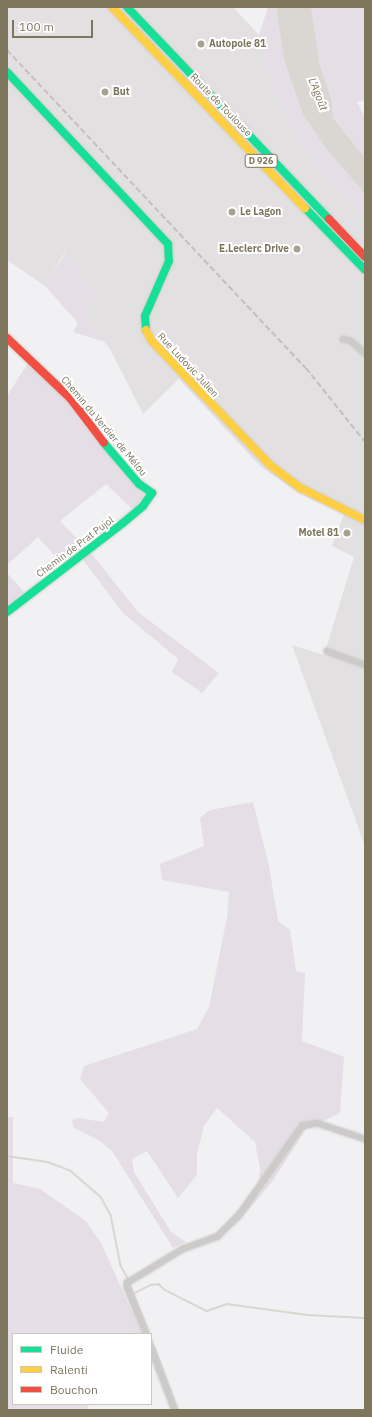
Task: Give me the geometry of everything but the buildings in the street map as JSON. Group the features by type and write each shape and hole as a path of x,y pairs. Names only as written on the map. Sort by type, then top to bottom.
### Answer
{"main road":[{"name":"Route de Toulouse","path":"112,7 365,270"},
{"name":"Route de Toulouse","path":"127,7 365,257"},
{"name":"Rue Ludovic Julien","path":"7,72 168,244 169,260 144,316 145,329 151,340 270,466 301,488 365,520"},
{"name":"Chemin du Verdier de Mélou","path":"7,338 70,398 109,450 139,484 152,494"},
{"name":"Chemin de Prat Pujol","path":"7,612 123,523 143,506 152,494"}],"street":[{"path":"343,339 351,341 365,353"},
{"path":"327,652 365,665"},
{"path":"146,1333 127,1288 129,1281 183,1249 218,1236 240,1214 302,1126 317,1123 365,1138"},
{"path":"152,1350 175,1410"}],"shaded area":[{"path":"7,7 233,7 259,35 287,105 365,208 365,846 292,645 324,655 354,557 332,546 344,514 300,494 259,465 179,379 143,414 110,349 84,316 65,252 45,286 7,260"},
{"path":"268,7 276,7 284,60 303,115 328,151 365,194 365,216 343,197 303,150 270,83 259,35"},
{"path":"311,7 365,7 365,100 357,102 365,118 365,158 333,118 332,101 320,65"},
{"path":"66,252 95,294 85,316 105,342 73,332 78,323 45,286"},
{"path":"28,363 60,392 85,427 145,496 133,510 106,484 60,521 91,553 138,612 219,673 202,693 172,672 178,659 123,613 78,553 63,565 38,537 7,565 7,396"},
{"path":"7,573 24,592 7,606"},
{"path":"253,802 269,866 278,921 290,930 296,971 305,973 302,1041 344,1057 340,1113 306,1129 272,1182 235,1226 228,1222 259,1182 260,1169 255,1142 217,1108 204,1126 197,1154 197,1175 178,1198 147,1151 132,1159 134,1172 171,1232 186,1242 173,1248 112,1151 100,1141 73,1127 72,1120 78,1118 104,1122 109,1113 80,1079 84,1066 197,1029 209,1007 227,917 229,892 162,880 160,864 204,846 200,818 210,810"},
{"path":"7,1117 13,1117 13,1183 40,1189 86,1221 102,1245 142,1333 12,1333 12,1405 89,1405 87,1410 7,1410"}],"water":[{"name":"L'Agoût","path":"276,7 311,7 320,65 332,101 333,118 365,158 365,194 328,151 303,115 284,60"}],"waterway":[{"path":"7,1156 48,1162 71,1171 101,1197 111,1215 121,1266 129,1280"},
{"path":"130,1284 150,1333"},
{"path":"135,1293 151,1285 159,1284 165,1290 207,1311 227,1304 307,1315 365,1318"},
{"path":"152,1340 178,1410"}],"railway":[{"path":"7,50 306,368 365,442"}],"traffic: fast":[{"path":"127,7 329,219"},
{"path":"7,72 168,244 169,261 145,316 146,330"},
{"path":"305,208 365,270"},
{"path":"7,612 123,523 143,506 152,493 139,484 104,443"}],"traffic: slow":[{"path":"112,7 305,208"},
{"path":"146,330 151,340 270,465 301,488 365,520"}],"traffic: jam":[{"path":"329,219 365,257"},
{"path":"7,338 70,398 104,443"}],"place":[{"name":"Autopole 81","path":"201,44"},
{"name":"But","path":"105,92"},
{"name":"Le Lagon","path":"232,212"},
{"name":"E.Leclerc Drive","path":"297,249"},
{"name":"Motel 81","path":"347,533"}]}
